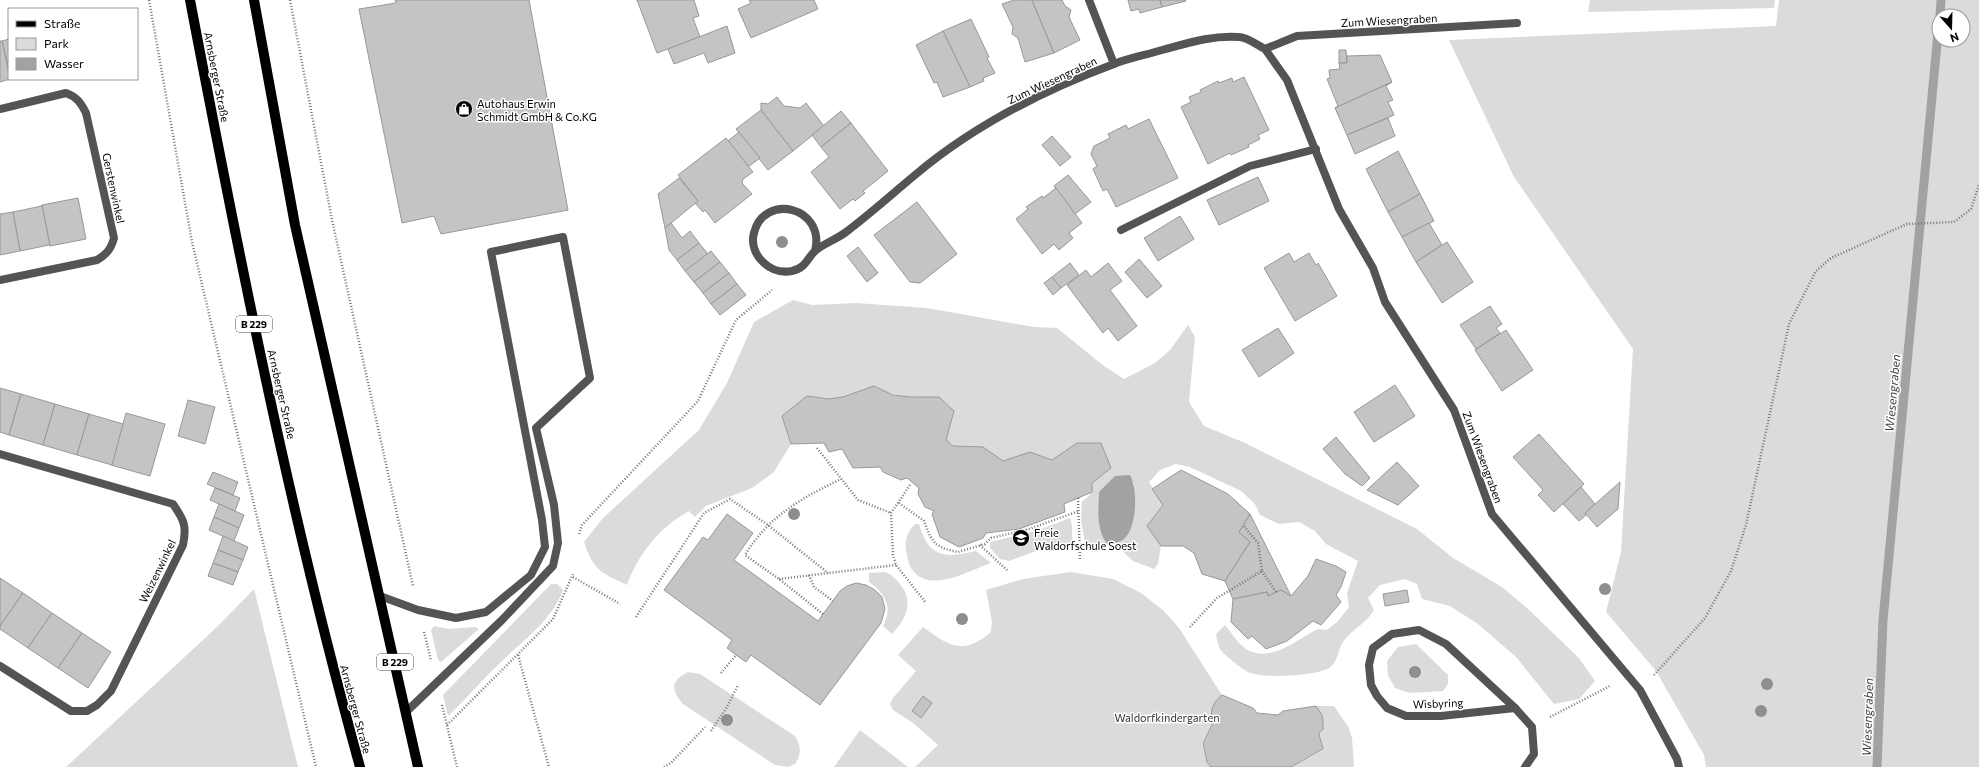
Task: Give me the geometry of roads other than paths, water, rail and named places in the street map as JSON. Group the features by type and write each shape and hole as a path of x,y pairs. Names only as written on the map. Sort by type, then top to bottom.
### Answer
{"main road":[{"name":"Arnsberger Straße","path":"190,0 236,243 327,647 360,767"},
{"name":"B 229","path":"254,0 295,225 418,767"}],"street":[{"path":"1089,0 1114,64"},
{"name":"Zum Wiesengraben","path":"1265,49 1297,36 1517,23"},
{"name":"Zum Wiesengraben","path":"815,251 816,233 810,221 802,213 790,208 777,209 766,214 757,224 753,234 754,248 758,258 768,267 779,272 792,271 808,262 815,251 858,224 946,150 1019,105 1114,64 1208,38 1241,37 1265,49 1286,80 1340,209 1373,268 1385,302 1454,410 1492,514 1640,690 1677,758 1679,767"},
{"name":"Gerstenwinkel","path":"0,109 66,93 75,97 81,103 86,113 114,238 112,247 107,254 97,260 0,280"},
{"path":"1121,230 1250,166 1316,149"},
{"path":"380,596 418,610 456,618 486,612 531,574 545,547 542,520 491,252 563,237 590,378 536,428 554,505 558,543 553,566 502,620 406,712"},
{"name":"Weizenwinkel","path":"0,454 174,504 183,518 186,532 183,545 111,691 97,705 86,711 70,711 0,666"},
{"name":"Wisbyring","path":"1515,708 1441,716 1406,716 1388,708 1377,696 1371,685 1369,665 1373,648 1392,634 1419,630 1446,644 1515,708 1532,727 1534,754 1525,767"}],"water":[{"path":"1130,475 1133,481 1135,498 1132,525 1123,540 1108,545 1101,533 1098,513 1099,492 1115,476"}],"waterway":[{"name":"Wiesengraben","path":"1940,8 1941,0"},
{"name":"Wiesengraben","path":"1877,767 1883,620 1937,48"}],"place":[{"name":"Autohaus Erwin Schmidt GmbH & Co.KG","path":"464,109"},
{"name":"Freie Waldorfschule Soest","path":"1021,538"}],"park label":[{"name":"Waldorfkindergarten","path":"1167,717"}]}
